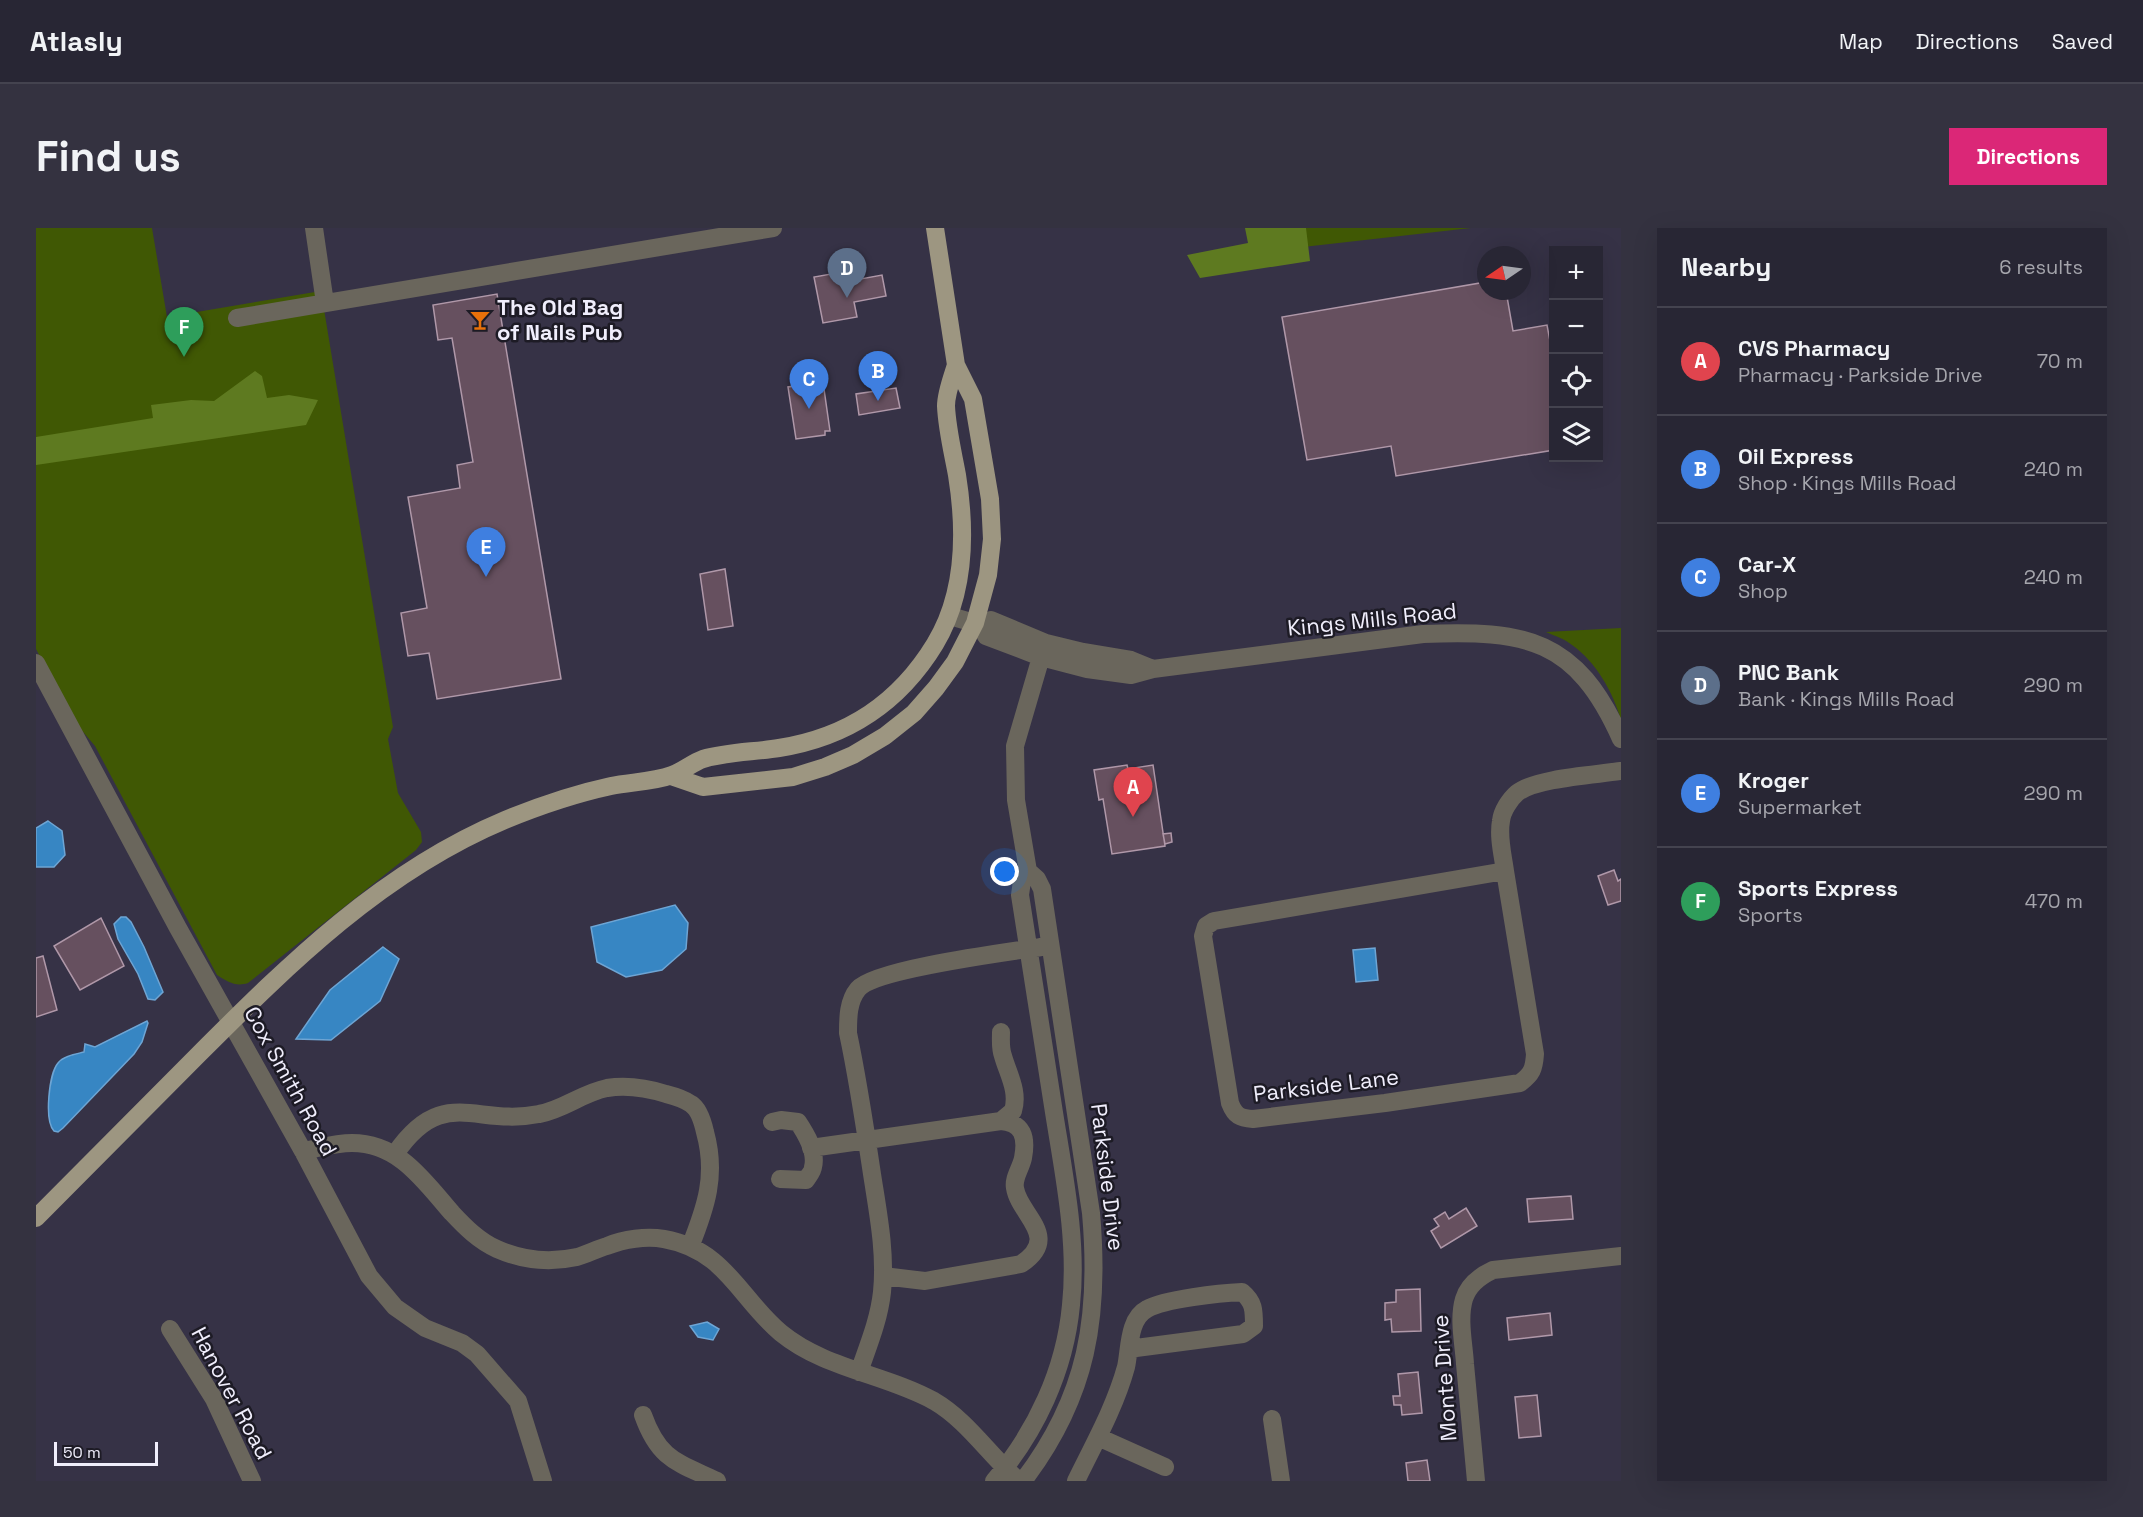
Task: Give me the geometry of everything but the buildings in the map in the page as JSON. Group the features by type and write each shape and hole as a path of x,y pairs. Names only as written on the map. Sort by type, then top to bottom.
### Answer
{"main road":[{"path":"670,776 703,787 793,777 853,755 914,713 955,662 978,624 988,575 992,539 990,499 973,399 956,365 935,228"},
{"path":"36,1218 306,950 351,912 407,871 442,850 503,821 573,794 670,776 703,760 783,747 823,737 879,709 911,679 950,616 959,574 964,531 946,404 956,365"}],"street":[{"path":"314,228 325,303"},
{"path":"237,318 708,233 773,228"},
{"name":"Kings Mills Road","path":"950,616 978,624 991,620 1046,643 1131,660 1154,669"},
{"name":"Kings Mills Road","path":"978,624 986,636 1041,657 1087,669 1131,675 1154,669 1423,634 1465,632 1496,634 1549,648 1572,663 1586,678 1603,704 1621,739"},
{"name":"Parkside Drive","path":"1021,1481 1055,1432 1069,1405 1080,1376 1095,1295 1095,1254 1091,1213 1052,945 1042,889 1037,879 1028,871 1016,800 1015,746 1041,657"},
{"name":"Cox Smith Road","path":"36,663 369,1276 395,1307 425,1328 462,1343 477,1354 518,1401 543,1481"},
{"name":"Parkside Lane","path":"1505,872 1215,921 1206,926 1203,936 1230,1103 1234,1112 1241,1118 1253,1119 1520,1083 1528,1077 1534,1070 1535,1054 1505,872 1501,844 1501,820 1508,804 1518,793 1538,784 1621,771"},
{"name":"Parkside Drive","path":"1000,1475 1034,1425 1048,1396 1067,1336 1073,1274 1070,1232 1020,895 1022,881 1028,871"},
{"path":"859,1372 878,1314 883,1276 881,1230 848,1033 850,1008 858,989 866,982 876,978 913,969 1052,945"},
{"path":"1001,1032 1003,1056 1014,1095 1012,1111 1001,1121"},
{"path":"395,1154 419,1125 448,1113 528,1116 550,1112 604,1089 637,1088 659,1092 692,1104 703,1122 708,1143 711,1175 709,1196 690,1247"},
{"path":"772,1122 781,1120 798,1122 812,1148 813,1167 806,1180 780,1179"},
{"path":"812,1148 1001,1121 1015,1123 1022,1133 1023,1158 1014,1186 1017,1197 1036,1228 1038,1239 1030,1258 1021,1264 937,1280 912,1280 883,1276"},
{"path":"303,1151 351,1143 367,1144 395,1154 410,1165 478,1239 516,1256 557,1260 577,1257 607,1246 641,1238 663,1239 704,1253 721,1266 759,1313 783,1335 822,1357 913,1391 950,1411 965,1424 1000,1475 1021,1481"},
{"name":"Monte Drive","path":"1476,1481 1463,1339 1463,1300 1467,1293 1478,1279 1493,1270 1621,1256"},
{"path":"1076,1481 1117,1395 1136,1318 1146,1309 1173,1301 1242,1292 1250,1299 1254,1313 1254,1326 1243,1334 1168,1343 1129,1351"},
{"name":"Hanover Road","path":"170,1329 214,1399 252,1481"},
{"path":"643,1415 650,1435 663,1452 717,1481"},
{"path":"1272,1419 1281,1481"},
{"path":"1098,1437 1165,1467"}],"green space":[{"path":"36,228 152,228 167,317 321,291 393,727 388,739 398,793 421,832 422,842 416,850 248,983 232,983 217,975 95,746 73,720 36,649"},
{"path":"1245,228 1306,228 1310,261 1200,278 1187,255 1248,243"},
{"path":"1255,228 1471,228 1259,252"},
{"path":"255,371 262,376 267,398 289,395 318,400 306,425 36,465 36,437 153,418 151,405 191,400 214,401"},
{"path":"1621,628 1621,720 1603,678 1589,660 1563,639 1546,632"}],"water":[{"path":"48,821 62,831 65,855 54,867 36,867 36,828"},
{"path":"675,905 688,923 686,949 662,970 626,977 597,962 591,927"},
{"path":"121,917 126,917 131,922 163,992 155,1000 148,999 138,974 118,939 114,924"},
{"path":"383,947 399,959 380,1001 331,1040 296,1039 330,990"},
{"path":"1375,948 1378,980 1356,982 1353,950"},
{"path":"147,1021 142,1042 134,1054 63,1128 58,1132 54,1131 48,1108 52,1077 58,1063 66,1057 84,1052 85,1044 95,1047"},
{"path":"707,1322 719,1329 713,1340 698,1337 690,1326"}],"place":[{"name":"PNC Bank","path":"847,298"},
{"name":"The Old Bag of Nails Pub","path":"480,320"},
{"name":"Sports Express","path":"184,357"},
{"name":"Oil Express","path":"878,401"},
{"name":"Car-X","path":"809,409"},
{"name":"Kroger","path":"486,577"},
{"name":"CVS Pharmacy","path":"1133,817"}]}
